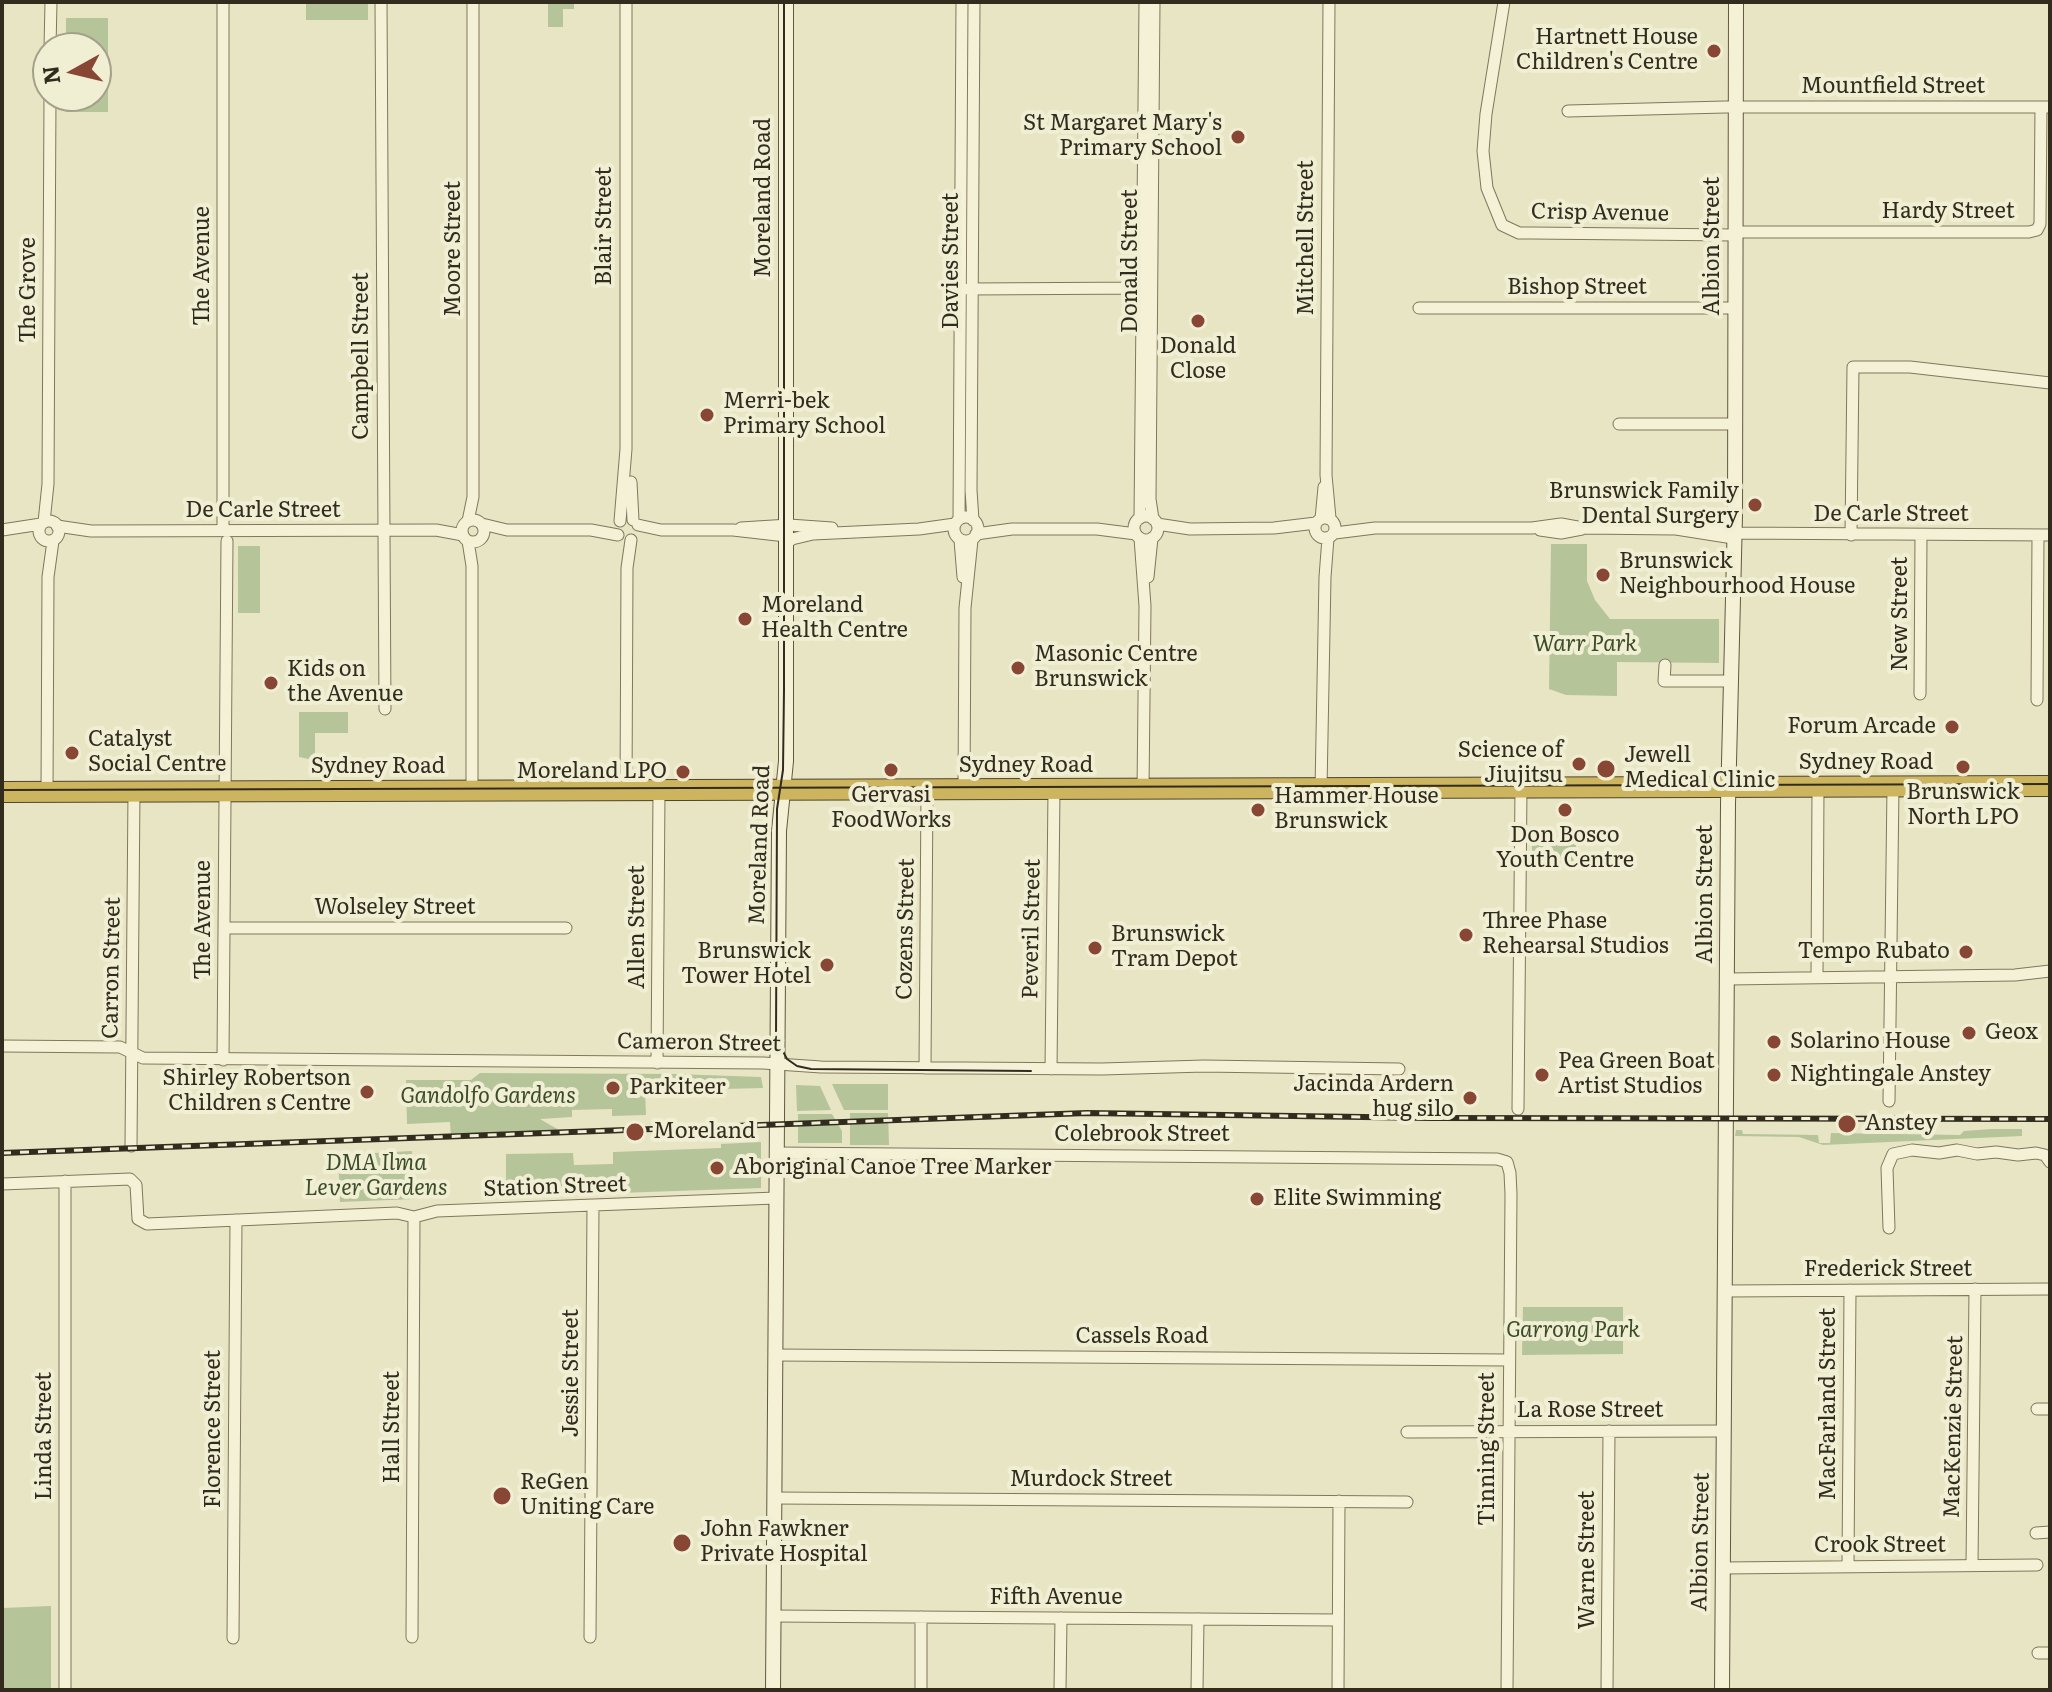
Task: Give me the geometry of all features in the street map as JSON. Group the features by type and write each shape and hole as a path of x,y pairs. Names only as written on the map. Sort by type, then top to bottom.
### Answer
{"highway":[{"name":"Sydney Road","path":"2,792 2050,786"}],"street":[{"path":"50,32 51,2"},
{"name":"The Avenue","path":"223,2 223,1060"},
{"name":"Campbell Street","path":"381,2 385,709"},
{"name":"Moore Street","path":"472,791 473,2"},
{"name":"Blair Street","path":"626,2 626,449 620,522 616,528 630,532"},
{"name":"Moreland Road","path":"773,1690 779,820 786,761 786,2"},
{"name":"Davies Street","path":"962,2 971,475 966,529 964,790"},
{"name":"Davies Street","path":"968,289 974,2"},
{"name":"Donald Street","path":"1143,790 1146,528 1150,499 1145,2"},
{"name":"Donald Street","path":"1148,106 1154,2"},
{"name":"Mitchell Street","path":"1321,789 1329,2"},
{"name":"Crisp Avenue","path":"1504,2 1483,151 1487,188 1502,225 1519,233 1735,233"},
{"name":"Albion Street","path":"1722,1690 1736,2"},
{"name":"Mountfield Street","path":"1568,111 1735,107 2046,107"},
{"name":"Hardy Street","path":"1735,233 2033,231 2040,224 2046,107"},
{"name":"The Grove","path":"47,792 50,112"},
{"path":"968,289 1147,288"},
{"name":"Bishop Street","path":"1419,308 1734,308"},
{"path":"1851,535 1853,367 1910,367 2050,383"},
{"path":"1619,424 1734,424"},
{"name":"Blair Street","path":"626,449 631,474 627,568 626,791"},
{"name":"De Carle Street","path":"591,530 620,522"},
{"name":"De Carle Street","path":"7,530 225,536 383,530 733,530 786,535 919,529 1532,528 1561,524 1583,528 1676,529 1709,525 1733,533 2044,535"},
{"name":"De Carle Street","path":"786,535 792,539 853,531"},
{"name":"New Street","path":"1920,694 1921,535"},
{"path":"2037,700 2044,535"},
{"path":"1665,665 1664,681 1731,681"},
{"path":"1889,1101 1893,787"},
{"path":"1518,1109 1521,788"},
{"path":"1817,976 1818,788"},
{"name":"Peveril Street","path":"1051,1069 1054,790"},
{"name":"Carron Street","path":"131,1146 134,791"},
{"name":"Allen Street","path":"657,1063 659,791"},
{"name":"Cozens Street","path":"925,1068 927,791"},
{"name":"Wolseley Street","path":"224,928 566,928"},
{"path":"1728,979 2015,975 2050,971"},
{"name":"Cameron Street","path":"2,1046 120,1047 143,1058 223,1060 778,1063 816,1067 1051,1069 1204,1066 1399,1069"},
{"path":"1889,1228 1887,1168 1893,1154 1912,1150 2018,1155 2036,1153 2045,1155 2050,1162"},
{"name":"Colebrook Street","path":"777,1153 1497,1159 1507,1162"},
{"name":"Tinning Street","path":"1507,1162 1511,1194 1507,1690"},
{"name":"Station Street","path":"65,1181 133,1180 136,1185 136,1211 138,1219 143,1222 397,1213 414,1217 437,1211 776,1198"},
{"path":"2,1184 65,1181"},
{"name":"Linda Street","path":"65,1181 65,1690"},
{"name":"Jessie Street","path":"590,1637 593,1206"},
{"name":"Hall Street","path":"412,1637 414,1217"},
{"name":"Florence Street","path":"233,1638 236,1220"},
{"name":"MacKenzie Street","path":"1972,1565 1975,1289"},
{"name":"Frederick Street","path":"1726,1291 2050,1289"},
{"name":"MacFarland Street","path":"1848,1566 1850,1290"},
{"name":"Cassels Road","path":"775,1355 1509,1360"},
{"path":"2037,1409 2050,1409"},
{"name":"Warne Street","path":"1607,1690 1609,1431"},
{"name":"La Rose Street","path":"1407,1432 1724,1431"},
{"name":"Murdock Street","path":"774,1498 1407,1502"},
{"path":"1338,1690 1339,1501"},
{"path":"2036,1533 2050,1532"},
{"name":"Crook Street","path":"1723,1568 2037,1565"},
{"name":"Fifth Avenue","path":"773,1616 1338,1620"},
{"path":"921,1617 921,1690"},
{"path":"1060,1690 1061,1618"},
{"path":"1197,1690 1198,1619"}],"green space":[{"path":"306,2 368,2 368,20 306,20"},
{"path":"548,2 574,3 574,9 563,9 563,27 548,27"},
{"path":"66,18 108,18 108,32 66,32"},
{"name":"Warr Park","path":"1551,544 1587,544 1587,581 1595,600 1610,619 1719,619 1719,663 1617,662 1617,696 1566,695 1549,689"},
{"path":"238,546 260,546 260,613 238,613"},
{"path":"299,712 348,712 348,733 315,733 315,776 309,776 309,759 299,757"},
{"path":"1532,844 1576,844 1576,864 1532,864"},
{"name":"Gandolfo Gardens","path":"480,1073 761,1077 763,1088 645,1091 646,1115 612,1116 612,1109 572,1110 572,1117 540,1119 564,1133 451,1137 450,1122 407,1124 406,1080 471,1080"},
{"path":"832,1084 888,1084 888,1110 844,1110"},
{"path":"796,1085 820,1086 831,1110 797,1111"},
{"path":"850,1113 888,1113 889,1145 850,1145"},
{"path":"798,1114 832,1114 842,1131 842,1143 798,1143"},
{"path":"2022,1129 2022,1136 1823,1145 1799,1137 1735,1136 1736,1130 1742,1130 1743,1134 1818,1135 1819,1143 1830,1143 1831,1133 1960,1135 1964,1131"},
{"name":"Gandolfo Gardens","path":"761,1142 761,1188 506,1197 506,1154 573,1153 574,1165 613,1164 613,1152 721,1148 721,1144"},
{"name":"DMA Ilma Lever Gardens","path":"412,1151 414,1199 340,1202 338,1155"},
{"name":"Garrong Park","path":"1523,1307 1623,1307 1623,1354 1522,1355"},
{"path":"51,1606 51,1690 2,1690 2,1608"}],"tram line":[{"path":"784,2 784,690 783,770 777,809 776,1038 787,1059 797,1066 811,1069 1031,1071"},
{"path":"2,790 2050,784"}],"railway":[{"path":"2,1153 1087,1113 1432,1118 2050,1119"}],"place":[{"name":"Hartnett House Children's Centre","path":"1714,51"},
{"name":"St Margaret Mary's Primary School","path":"1238,137"},
{"name":"Donald Close","path":"1198,321"},
{"name":"Merri-bek Primary School","path":"707,415"},
{"name":"Brunswick Family Dental Surgery","path":"1755,505"},
{"name":"Brunswick Neighbourhood House","path":"1603,575"},
{"name":"Moreland Health Centre","path":"745,619"},
{"name":"Masonic Centre Brunswick","path":"1018,668"},
{"name":"Kids on the Avenue","path":"271,683"},
{"name":"Forum Arcade","path":"1952,727"},
{"name":"Catalyst Social Centre","path":"72,753"},
{"name":"Science of Jiujitsu","path":"1579,764"},
{"name":"Brunswick North LPO","path":"1963,767"},
{"name":"Jewell Medical Clinic","path":"1606,769"},
{"name":"Gervasi FoodWorks","path":"891,770"},
{"name":"Moreland LPO","path":"683,772"},
{"name":"Hammer House Brunswick","path":"1258,810"},
{"name":"Don Bosco Youth Centre","path":"1565,810"},
{"name":"Three Phase Rehearsal Studios","path":"1466,935"},
{"name":"Brunswick Tram Depot","path":"1095,948"},
{"name":"Tempo Rubato","path":"1966,952"},
{"name":"Brunswick Tower Hotel","path":"827,965"},
{"name":"Geox","path":"1969,1033"},
{"name":"Solarino House","path":"1774,1042"},
{"name":"Pea Green Boat Artist Studios","path":"1542,1075"},
{"name":"Nightingale Anstey","path":"1774,1075"},
{"name":"Parkiteer","path":"613,1088"},
{"name":"Shirley Robertson Children s Centre","path":"367,1092"},
{"name":"Jacinda Ardern hug silo","path":"1470,1098"},
{"name":"Anstey","path":"1847,1124"},
{"name":"Moreland","path":"635,1132"},
{"name":"Aboriginal Canoe Tree Marker","path":"717,1168"},
{"name":"Elite Swimming","path":"1257,1199"},
{"name":"ReGen Uniting Care","path":"502,1496"},
{"name":"John Fawkner Private Hospital","path":"682,1543"}]}
